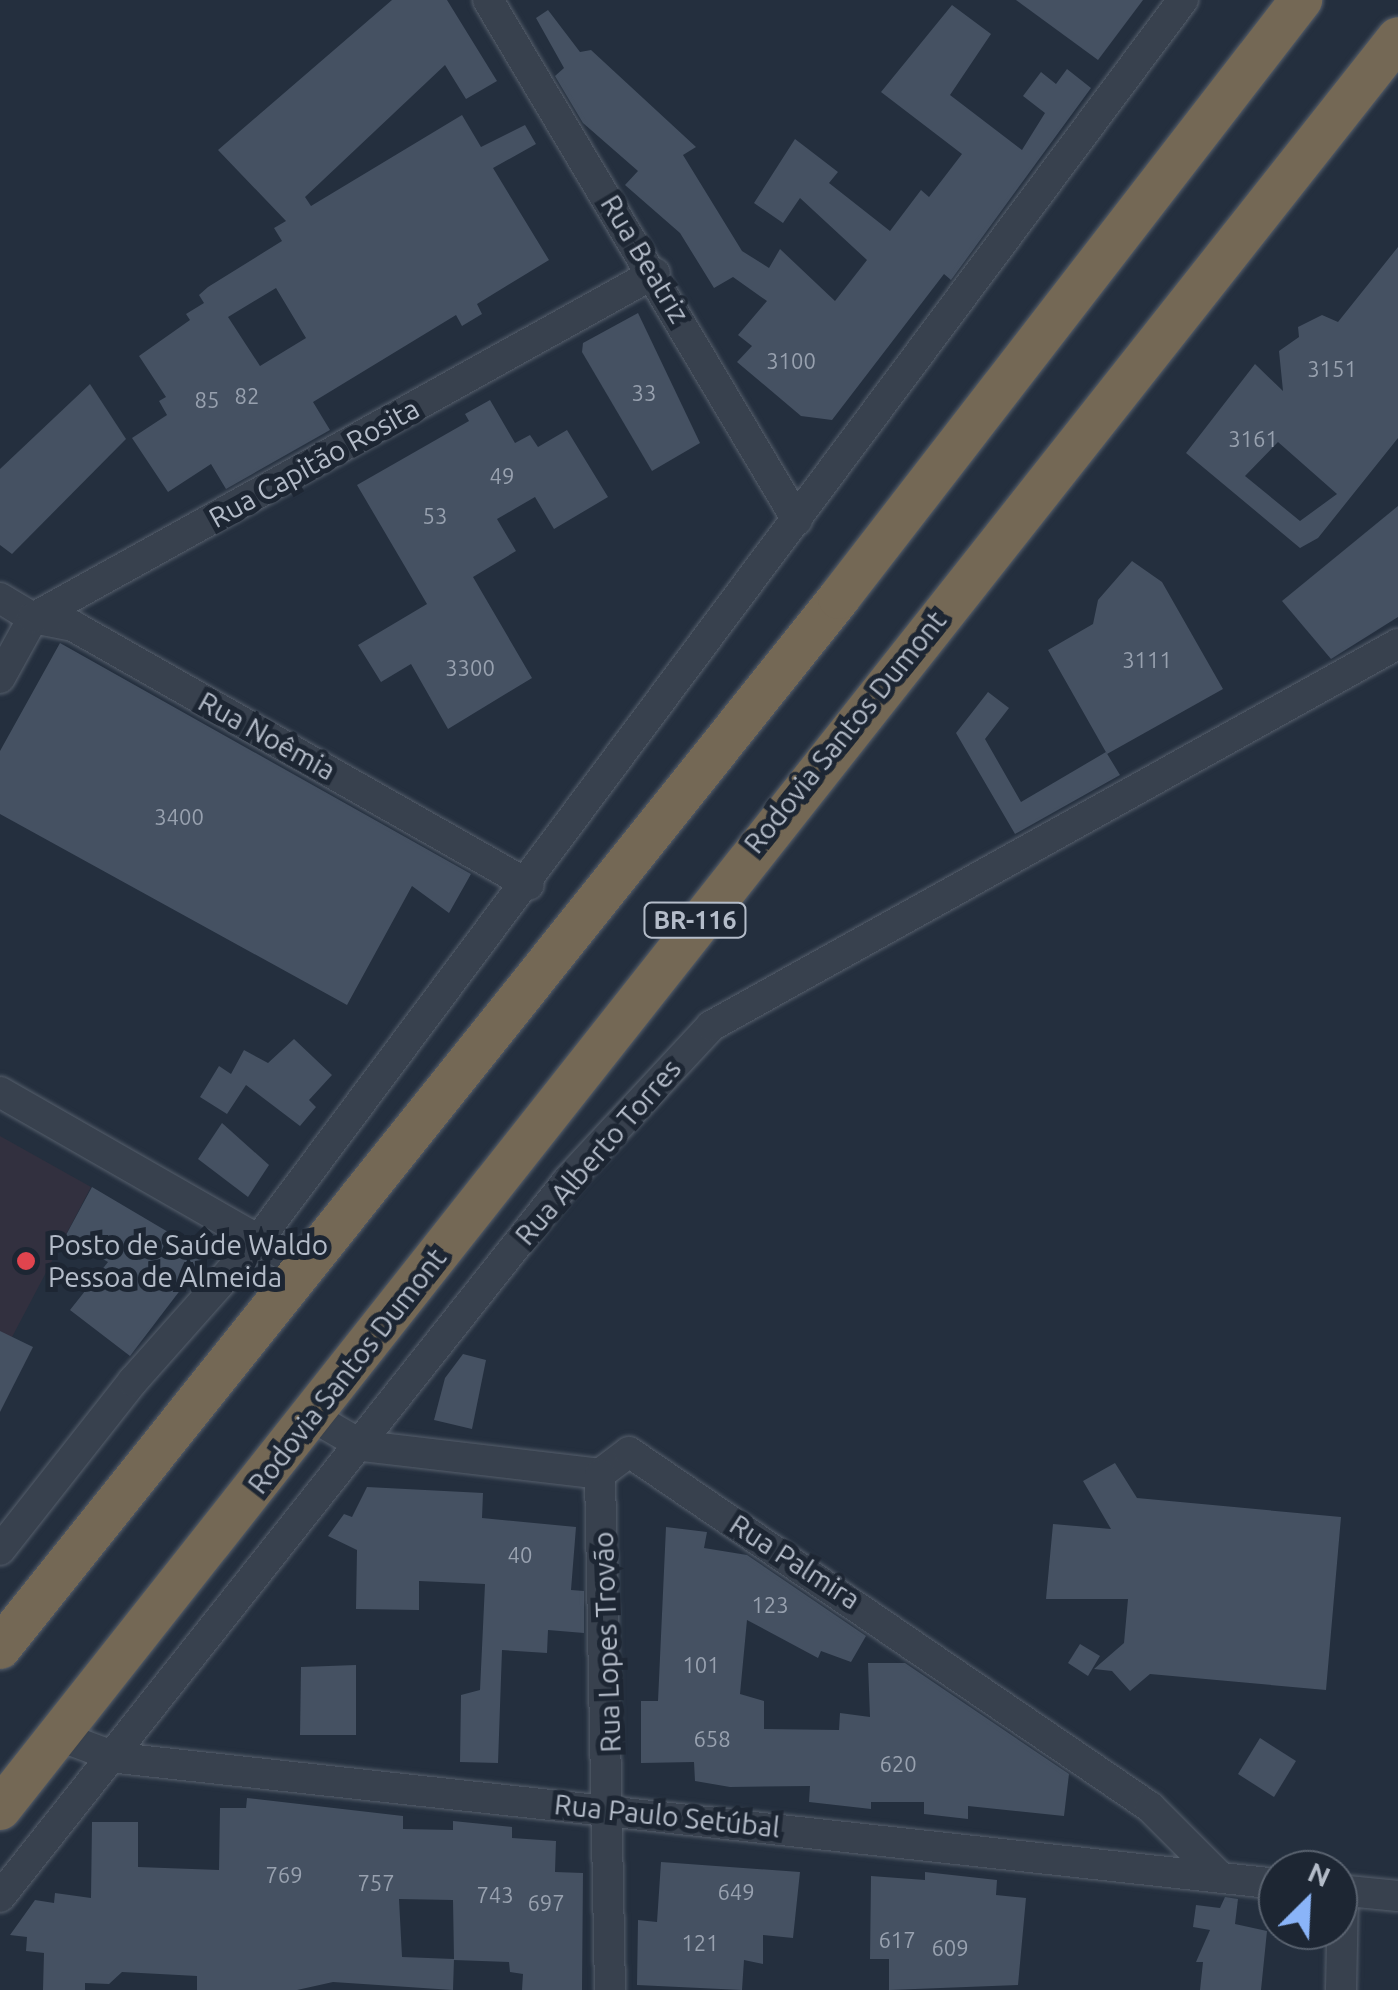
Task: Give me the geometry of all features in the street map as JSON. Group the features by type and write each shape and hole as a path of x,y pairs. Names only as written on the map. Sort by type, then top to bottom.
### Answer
{"highway":[{"name":"BR-116","path":"7,1625 307,1268 1301,0"},
{"name":"Rodovia Santos Dumont","path":"0,1809 313,1417 638,992 1398,38"}],"street":[{"name":"Rua Beatriz","path":"488,0 655,274 798,520"},
{"path":"0,1550 133,1381 259,1239 530,884 1184,0"},
{"name":"Rua Capitão Rosita","path":"34,618 655,274"},
{"name":"Rua Noêmia","path":"0,598 34,618 73,626 530,884"},
{"path":"0,678 34,618"},
{"name":"Rua Alberto Torres","path":"0,1898 118,1758 568,1180 711,1026 1398,644"},
{"path":"0,1092 307,1268"},
{"name":"Rua Palmira","path":"313,1417 364,1446 600,1474 629,1452 1150,1807 1221,1878"},
{"name":"Rua Lopes Trovão","path":"600,1474 613,1809 610,1990"},
{"name":"Rua Paulo Setúbal","path":"59,1736 118,1758 1258,1882"},
{"path":"1358,1892 1398,1896"},
{"path":"1341,1950 1341,1990"}],"shaded area":[{"name":"Posto de Saúde Waldo Pessoa de Almeida","path":"0,1136 91,1187 11,1339 0,1334"}],"building":[{"path":"392,0 447,0 497,81 466,99 445,65 305,197 311,206 462,115 481,147 525,125 536,144 493,168 549,260 477,304 482,314 462,326 456,315 313,402 330,430 226,489 211,464 168,492 132,438 167,415 159,401 166,397 139,356 190,320 186,314 204,303 199,295 208,287 282,241 274,228 286,221 218,150","holes":["276,288 306,338 260,366 228,317"]},
{"path":"1016,0 1143,0 1098,60"},
{"path":"952,5 991,34 950,95 1022,150 1045,113 1023,96 1041,72 1056,84 1067,69 1091,88 951,280 944,274 832,420 801,416 737,362 752,346 738,335 767,301 733,277 714,288 680,233 625,185 638,171 583,123 555,76 564,68 536,18 548,10 580,52 591,50 696,147 683,155 742,251 769,268 780,249 835,301 867,260 800,198 783,223 754,203 795,139 838,172 829,183 890,231 921,190 929,197 962,154 881,92"},
{"path":"1398,247 1398,438 1318,538 1300,548 1186,453 1255,364 1283,391 1279,351 1299,337 1298,327 1322,315 1338,322","holes":["1278,442 1337,494 1300,521 1245,476"]},
{"path":"638,313 700,443 652,471 582,352 583,343"},
{"path":"90,384 126,439 12,554 0,545 0,469"},
{"path":"490,400 515,443 530,435 538,447 567,430 608,497 554,529 535,497 497,519 516,551 473,577 532,678 448,729 411,664 381,682 358,645 427,604 357,485 469,421 465,414"},
{"path":"1398,506 1398,617 1331,659 1282,601"},
{"path":"1132,561 1162,582 1223,689 1107,754 1048,650 1093,624 1098,600"},
{"path":"60,643 471,874 449,913 412,886 347,1005 0,814 0,751"},
{"path":"988,692 1009,708 985,739 1021,802 1106,752 1120,775 1015,834 956,733"},
{"path":"294,1039 332,1075 309,1100 316,1107 300,1126 246,1085 227,1114 200,1097 219,1066 231,1074 244,1050 268,1063"},
{"path":"222,1123 269,1165 248,1197 198,1159"},
{"path":"92,1187 207,1255 130,1356 70,1310 108,1262 65,1237"},
{"path":"0,1331 33,1347 0,1412"},
{"path":"463,1354 486,1360 472,1429 434,1420 445,1378"},
{"path":"1115,1463 1137,1498 1341,1517 1326,1690 1150,1674 1130,1691 1112,1671 1094,1669 1124,1643 1128,1599 1046,1599 1053,1524 1111,1529 1083,1481"},
{"path":"367,1487 483,1493 482,1518 576,1527 571,1590 584,1591 584,1633 548,1630 547,1653 502,1650 498,1763 460,1762 461,1695 480,1690 485,1584 419,1581 419,1610 356,1609 357,1550 328,1536 344,1514 352,1517"},
{"path":"666,1527 707,1532 704,1548 747,1555 866,1636 851,1662 821,1651 818,1658 747,1620 740,1694 764,1701 764,1729 839,1730 840,1713 870,1717 868,1663 905,1663 1069,1774 1064,1816 968,1806 968,1819 924,1814 924,1802 871,1802 871,1809 809,1802 810,1786 730,1787 695,1781 694,1762 641,1763 641,1701 658,1701"},
{"path":"1080,1644 1100,1656 1088,1676 1068,1663"},
{"path":"356,1665 356,1735 300,1735 301,1667"},
{"path":"1260,1738 1296,1761 1274,1797 1238,1774"},
{"path":"247,1798 403,1816 403,1829 453,1830 453,1821 512,1827 512,1838 556,1841 555,1872 583,1873 582,1990 522,1990 523,1974 510,1972 509,1962 454,1959 453,1990 333,1982 297,1990 197,1990 197,1976 122,1972 109,1984 85,1983 85,1990 43,1990 44,1953 26,1951 27,1937 10,1935 35,1900 54,1903 55,1893 91,1898 92,1822 138,1822 138,1867 219,1870 220,1808 246,1808","holes":["399,1899 453,1900 454,1959 402,1957"]},
{"path":"661,1862 800,1872 793,1938 763,1935 763,1964 744,1960 742,1990 637,1985 638,1920 657,1922"},
{"path":"925,1872 997,1880 996,1895 1026,1898 1018,1985 889,1990 889,1959 870,1959 871,1876 925,1880"},
{"path":"1225,1897 1238,1899 1235,1924 1258,1929 1258,1950 1265,1950 1261,1990 1200,1990 1203,1962 1196,1962 1210,1930 1193,1927 1196,1905 1220,1908"}],"place":[{"name":"Posto de Saúde Waldo Pessoa de Almeida","path":"26,1261"}]}
